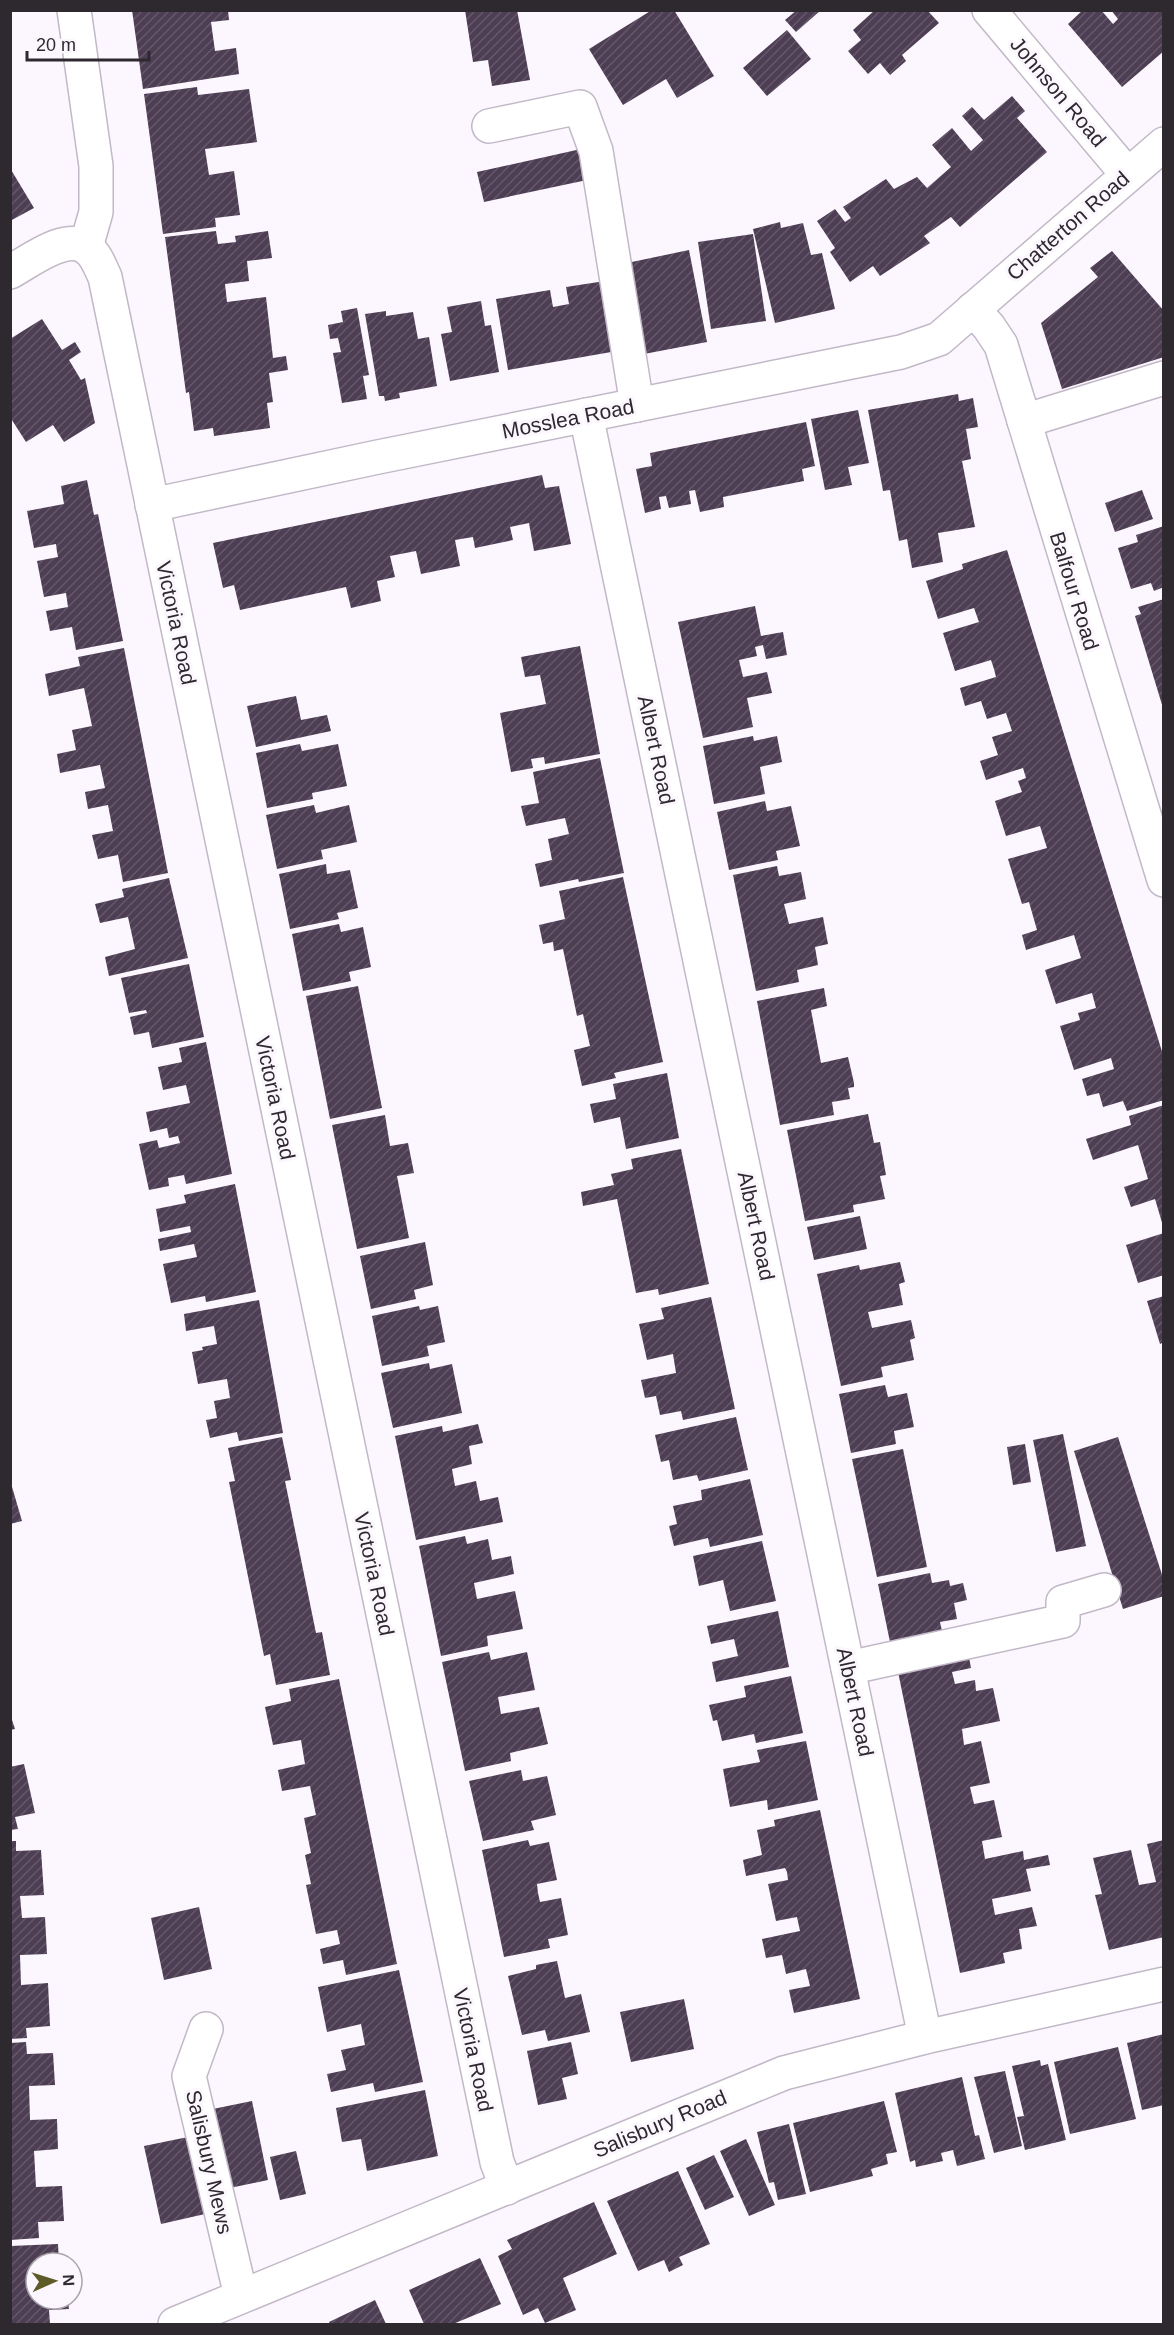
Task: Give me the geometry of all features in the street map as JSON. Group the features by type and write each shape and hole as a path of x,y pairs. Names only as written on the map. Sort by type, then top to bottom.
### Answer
{"street":[{"path":"10,272 50,249 75,243 86,247 96,212 96,166 74,10"},
{"name":"Johnson Road","path":"989,10 1127,174"},
{"path":"489,126 580,107 596,151 637,405"},
{"name":"Chatterton Road","path":"973,309 1164,144"},
{"name":"Victoria Road","path":"86,247 96,257 105,277 497,2162 507,2188"},
{"name":"Mosslea Road","path":"152,505 901,352 939,339 973,309"},
{"name":"Balfour Road","path":"973,309 1001,345 1164,879"},
{"path":"1024,421 1164,378"},
{"name":"Albert Road","path":"586,415 924,2037"},
{"path":"848,1668 1063,1621 1063,1602 1104,1590"},
{"name":"Salisbury Road","path":"175,2325 784,2073 924,2037 1164,1984"},
{"name":"Salisbury Mews","path":"206,2030 189,2076 241,2296"}],"building":[{"path":"132,10 228,10 229,20 211,22 215,51 236,48 239,74 143,89"},
{"path":"465,10 517,10 530,80 492,86 488,60 473,62"},
{"path":"652,10 674,10 714,76 677,98 666,79 623,105 589,49"},
{"path":"797,10 821,10 796,32 785,20"},
{"path":"875,10 927,10 939,23 902,55 906,61 890,75 880,63 868,74 848,51 861,40 853,30"},
{"path":"1083,10 1101,10 1113,24 1118,19 1111,10 1164,10 1164,51 1122,87 1068,24"},
{"path":"787,30 811,59 767,96 743,68"},
{"path":"197,87 198,95 249,89 257,142 205,149 209,175 234,171 240,215 215,218 216,227 163,234 144,94"},
{"path":"1012,96 1025,111 1017,118 1047,152 960,227 951,217 924,236 930,243 880,276 873,266 850,282 830,252 835,248 817,221 835,209 845,222 851,218 843,207 886,179 894,189 917,177 927,188 951,167 932,145 952,128 971,151 983,140 962,116 972,107 984,120"},
{"path":"581,149 587,180 484,202 477,172"},
{"path":"10,168 34,208 10,221"},
{"path":"780,222 781,228 803,223 811,255 822,253 835,309 775,323 753,229"},
{"path":"216,231 218,244 236,242 235,236 268,231 272,258 247,261 249,281 225,284 227,302 266,297 273,358 286,356 288,370 269,373 273,402 267,403 270,428 214,436 213,428 194,431 189,392 186,393 165,237"},
{"path":"753,234 766,321 711,329 698,242"},
{"path":"689,250 707,342 644,354 627,263"},
{"path":"1112,251 1164,311 1164,357 1062,389 1041,323 1098,277 1090,268"},
{"path":"605,281 617,351 508,370 496,299 550,290 553,307 569,304 566,287"},
{"path":"481,301 485,326 491,325 499,372 450,381 441,334 452,332 447,307"},
{"path":"357,308 369,375 363,376 367,399 342,403 333,353 341,352 338,338 330,339 328,325 343,322 341,311"},
{"path":"386,311 386,316 413,312 418,339 429,337 437,386 399,393 400,398 385,401 384,396 379,396 365,314"},
{"path":"42,319 62,350 75,342 81,352 69,360 81,380 85,378 95,423 64,442 53,425 26,442 10,417 10,339"},
{"path":"958,394 959,401 973,398 978,427 966,429 971,459 962,461 975,527 938,533 943,562 912,568 907,539 899,541 890,490 883,491 868,410"},
{"path":"858,410 869,463 848,467 852,485 825,490 811,419"},
{"path":"806,422 815,466 802,469 804,481 723,497 724,507 700,512 695,490 689,491 691,504 669,508 666,496 659,497 661,509 645,513 636,469 652,466 650,453"},
{"path":"542,475 545,488 559,486 571,544 534,551 529,523 510,527 513,540 475,548 473,537 455,540 460,566 421,574 416,551 390,556 395,577 377,581 381,601 351,608 346,587 240,610 234,585 223,588 213,543"},
{"path":"87,480 94,515 98,514 123,641 76,650 72,627 50,631 46,611 68,607 66,593 44,597 37,561 58,557 56,544 34,548 27,511 64,504 61,486"},
{"path":"1142,490 1153,519 1115,532 1105,503"},
{"path":"1164,526 1164,587 1154,591 1151,583 1131,589 1118,548 1138,542 1136,535"},
{"path":"1007,550 1164,1058 1164,1100 1127,1111 1123,1101 1103,1107 1099,1093 1087,1096 1082,1079 1114,1069 1111,1058 1074,1070 1060,1026 1080,1020 1078,1013 1096,1008 1092,993 1056,1004 1045,970 1081,958 1074,935 1026,950 1022,935 1037,930 1029,902 1022,904 1008,859 1047,848 1040,826 1006,836 995,801 1022,792 1018,781 1026,778 1023,768 986,780 980,761 998,755 992,737 1012,731 1006,713 987,719 981,701 965,706 960,688 996,677 994,669 991,660 955,671 943,633 979,622 974,608 938,619 926,581 963,569 962,564"},
{"path":"1164,599 1163,708 1135,616 1141,614 1138,607"},
{"path":"755,606 761,636 783,632 787,655 766,659 763,645 755,647 757,656 739,660 743,677 767,672 772,693 747,698 753,727 703,738 678,622"},
{"path":"580,646 600,754 545,764 544,757 531,759 533,768 511,772 500,713 546,704 540,675 525,677 521,657"},
{"path":"124,648 168,873 123,882 118,855 98,859 92,835 113,831 108,805 88,809 85,792 105,788 100,765 60,773 57,754 76,750 72,730 92,726 84,688 49,696 45,674 80,666 78,657"},
{"path":"296,696 301,720 327,715 331,731 256,747 247,706"},
{"path":"753,736 754,741 777,736 782,762 760,767 765,794 714,804 703,746"},
{"path":"300,744 302,751 338,744 347,786 312,793 313,799 267,808 256,753"},
{"path":"600,758 624,873 540,887 535,864 552,860 548,839 569,834 565,818 526,826 521,806 539,803 533,772"},
{"path":"765,801 767,811 791,806 800,846 776,851 778,860 729,870 717,812"},
{"path":"314,805 316,813 349,805 357,842 321,850 323,859 277,869 266,815"},
{"path":"326,864 327,874 350,870 358,908 337,913 339,919 290,929 279,874"},
{"path":"777,866 779,876 801,872 806,899 784,904 789,924 823,917 828,944 815,947 818,965 797,970 799,982 756,991 733,875"},
{"path":"623,877 663,1062 614,1073 616,1078 582,1086 574,1050 590,1046 583,1014 577,1016 563,949 554,951 553,942 543,944 539,925 565,919 559,891"},
{"path":"169,878 188,958 109,976 105,957 135,949 128,917 100,923 95,904 124,897 122,889"},
{"path":"339,924 341,932 363,927 371,967 349,972 351,981 303,991 292,934"},
{"path":"189,964 204,1037 152,1048 149,1032 134,1035 130,1017 147,1013 146,1010 129,1013 121,978"},
{"path":"358,986 382,1108 330,1119 306,996"},
{"path":"824,988 827,1006 811,1010 821,1063 848,1057 854,1087 848,1088 850,1099 832,1102 834,1115 780,1125 757,1001"},
{"path":"206,1042 232,1174 186,1184 184,1175 168,1178 169,1186 149,1190 139,1144 157,1140 159,1148 180,1143 178,1136 169,1138 167,1128 150,1132 146,1112 190,1103 186,1085 163,1090 158,1067 182,1062 179,1048"},
{"path":"667,1073 679,1138 626,1149 620,1117 594,1123 590,1104 616,1099 613,1084"},
{"path":"1164,1105 1163,1226 1155,1199 1131,1207 1124,1187 1148,1179 1138,1145 1093,1160 1086,1139 1131,1125 1129,1116"},
{"path":"868,1114 874,1143 880,1142 886,1175 880,1176 885,1199 853,1205 854,1212 805,1221 787,1130"},
{"path":"385,1115 390,1146 408,1143 414,1173 397,1176 409,1238 357,1249 332,1125"},
{"path":"681,1149 709,1284 659,1295 658,1289 636,1293 617,1199 583,1206 581,1192 614,1185 611,1174 633,1169 631,1159"},
{"path":"235,1184 256,1292 206,1302 205,1296 171,1303 163,1264 197,1257 194,1244 160,1251 158,1239 191,1232 190,1226 160,1232 156,1209 186,1203 184,1195"},
{"path":"860,1216 867,1249 814,1260 807,1227"},
{"path":"1164,1233 1164,1275 1138,1283 1126,1245"},
{"path":"425,1242 433,1285 414,1290 416,1299 371,1309 360,1256"},
{"path":"900,1262 905,1282 899,1284 903,1305 868,1312 872,1328 911,1320 915,1338 910,1340 914,1360 881,1367 883,1377 841,1386 817,1274 859,1265 860,1270"},
{"path":"1164,1296 1164,1342 1160,1344 1147,1301"},
{"path":"711,1297 735,1409 683,1420 681,1411 660,1415 656,1396 645,1398 641,1380 676,1373 673,1354 647,1360 639,1324 664,1319 661,1308"},
{"path":"259,1300 283,1433 239,1441 237,1432 210,1438 206,1420 217,1418 214,1401 230,1398 227,1379 198,1384 192,1352 217,1344 214,1326 186,1331 184,1314"},
{"path":"419,1306 420,1310 438,1306 445,1342 427,1346 429,1356 382,1366 372,1316"},
{"path":"429,1363 430,1369 452,1364 462,1413 393,1428 381,1373"},
{"path":"885,1385 888,1397 907,1393 914,1427 894,1431 896,1444 851,1453 839,1394"},
{"path":"736,1417 748,1470 699,1481 697,1475 673,1480 669,1460 661,1462 655,1435"},
{"path":"478,1424 483,1443 469,1446 472,1464 452,1469 455,1486 476,1481 480,1501 498,1497 503,1522 416,1540 395,1436 442,1426 443,1432"},
{"path":"1063,1434 1086,1546 1056,1552 1033,1440"},
{"path":"282,1437 291,1480 285,1481 316,1633 322,1632 330,1675 276,1685 270,1654 264,1656 229,1482 235,1481 228,1448"},
{"path":"1118,1437 1164,1581 1164,1596 1123,1609 1074,1451"},
{"path":"1025,1444 1031,1482 1013,1485 1007,1447"},
{"path":"903,1449 927,1567 877,1577 852,1459"},
{"path":"750,1479 763,1535 710,1547 708,1538 674,1546 669,1526 677,1524 673,1506 702,1500 701,1490"},
{"path":"10,1480 22,1521 10,1524"},
{"path":"465,1536 467,1544 488,1539 492,1560 511,1556 514,1574 474,1583 477,1599 515,1591 523,1629 487,1636 488,1646 441,1656 419,1546"},
{"path":"762,1541 776,1601 730,1611 723,1580 699,1586 693,1556"},
{"path":"930,1573 932,1583 949,1580 950,1586 963,1583 967,1600 954,1603 957,1619 940,1622 942,1631 890,1642 878,1584"},
{"path":"778,1611 789,1667 716,1682 712,1662 738,1656 734,1639 711,1644 707,1626"},
{"path":"489,1652 491,1660 527,1652 535,1690 498,1697 501,1714 539,1707 548,1744 510,1753 511,1761 465,1771 442,1662"},
{"path":"968,1652 971,1668 952,1672 955,1684 975,1680 976,1691 993,1688 1000,1721 962,1729 964,1745 981,1741 990,1783 970,1787 974,1804 994,1800 1002,1837 982,1841 985,1859 1023,1851 1024,1860 1048,1855 1050,1865 1026,1869 1031,1891 992,1899 995,1915 1032,1907 1037,1926 1019,1929 1022,1949 1003,1953 1005,1963 960,1973 897,1667"},
{"path":"791,1676 803,1733 756,1743 754,1734 722,1741 717,1720 713,1721 709,1705 746,1697 744,1686"},
{"path":"339,1679 397,1964 346,1975 343,1960 323,1964 320,1949 340,1944 337,1930 316,1934 306,1885 311,1884 305,1855 311,1853 304,1818 316,1815 310,1786 282,1791 278,1770 305,1764 301,1740 273,1745 265,1707 291,1701 289,1689"},
{"path":"10,1714 15,1729 10,1730"},
{"path":"806,1741 818,1800 768,1810 767,1800 730,1807 723,1769 760,1762 757,1750"},
{"path":"24,1764 35,1813 15,1817 18,1829 10,1830 10,1767"},
{"path":"521,1770 523,1781 547,1776 556,1815 531,1821 534,1830 483,1841 469,1781"},
{"path":"820,1810 860,1999 794,2013 789,1990 810,1986 806,1969 786,1974 782,1955 766,1958 762,1939 800,1931 797,1917 776,1921 768,1884 788,1880 787,1872 785,1868 746,1876 743,1860 762,1855 757,1830 775,1826 774,1820"},
{"path":"528,1840 530,1846 549,1842 557,1880 537,1884 538,1893 540,1902 561,1898 568,1935 548,1939 550,1948 504,1957 482,1850"},
{"path":"1164,1840 1164,1937 1109,1950 1095,1895 1102,1894 1093,1858 1131,1850 1139,1885 1156,1882 1147,1844"},
{"path":"10,1841 16,1841 16,1851 41,1850 44,1895 20,1896 22,1918 45,1917 47,1954 20,1955 21,1985 48,1983 50,2026 26,2028 27,2038 10,2039"},
{"path":"199,1907 212,1969 164,1980 151,1918"},
{"path":"557,1961 565,1998 581,1994 590,2032 548,2041 545,2030 522,2035 508,1976 536,1969 536,1965"},
{"path":"399,1970 423,2082 375,2092 373,2083 331,2092 327,2074 346,2070 341,2050 365,2045 361,2024 327,2032 318,1987"},
{"path":"684,1999 694,2049 631,2062 620,2012"},
{"path":"1164,2034 1164,2105 1142,2110 1127,2043"},
{"path":"26,2042 27,2054 53,2053 55,2085 29,2086 30,2120 57,2119 58,2149 34,2151 36,2187 62,2186 64,2221 38,2222 39,2238 10,2240 10,2043"},
{"path":"571,2042 578,2074 562,2078 567,2099 538,2105 527,2051"},
{"path":"1118,2047 1136,2119 1070,2134 1054,2062"},
{"path":"1040,2060 1041,2066 1048,2064 1066,2140 1025,2150 1017,2117 1024,2116 1012,2066"},
{"path":"1005,2071 1022,2146 994,2153 974,2077"},
{"path":"962,2077 975,2136 979,2135 985,2159 957,2166 953,2150 941,2153 943,2161 916,2167 915,2160 910,2162 895,2093"},
{"path":"425,2090 438,2156 367,2171 361,2139 342,2142 336,2108"},
{"path":"252,2101 268,2180 225,2189 208,2110"},
{"path":"884,2101 897,2152 886,2154 888,2164 871,2169 873,2176 810,2192 793,2123"},
{"path":"789,2124 806,2194 778,2200 774,2182 769,2183 757,2132"},
{"path":"188,2137 205,2214 161,2224 144,2146"},
{"path":"746,2139 775,2205 749,2216 720,2151"},
{"path":"296,2151 306,2194 280,2200 270,2157"},
{"path":"714,2155 734,2197 705,2210 686,2168"},
{"path":"678,2171 710,2244 679,2257 683,2265 669,2272 664,2260 638,2271 607,2201"},
{"path":"594,2202 617,2254 563,2278 576,2310 545,2323 538,2308 523,2315 498,2256 512,2249 507,2240"},
{"path":"58,2244 58,2251 24,2251 24,2311 49,2311 50,2324 10,2324 10,2246"},
{"path":"480,2258 501,2304 453,2324 424,2324 409,2290"},
{"path":"375,2300 386,2324 330,2324 329,2322"}]}
